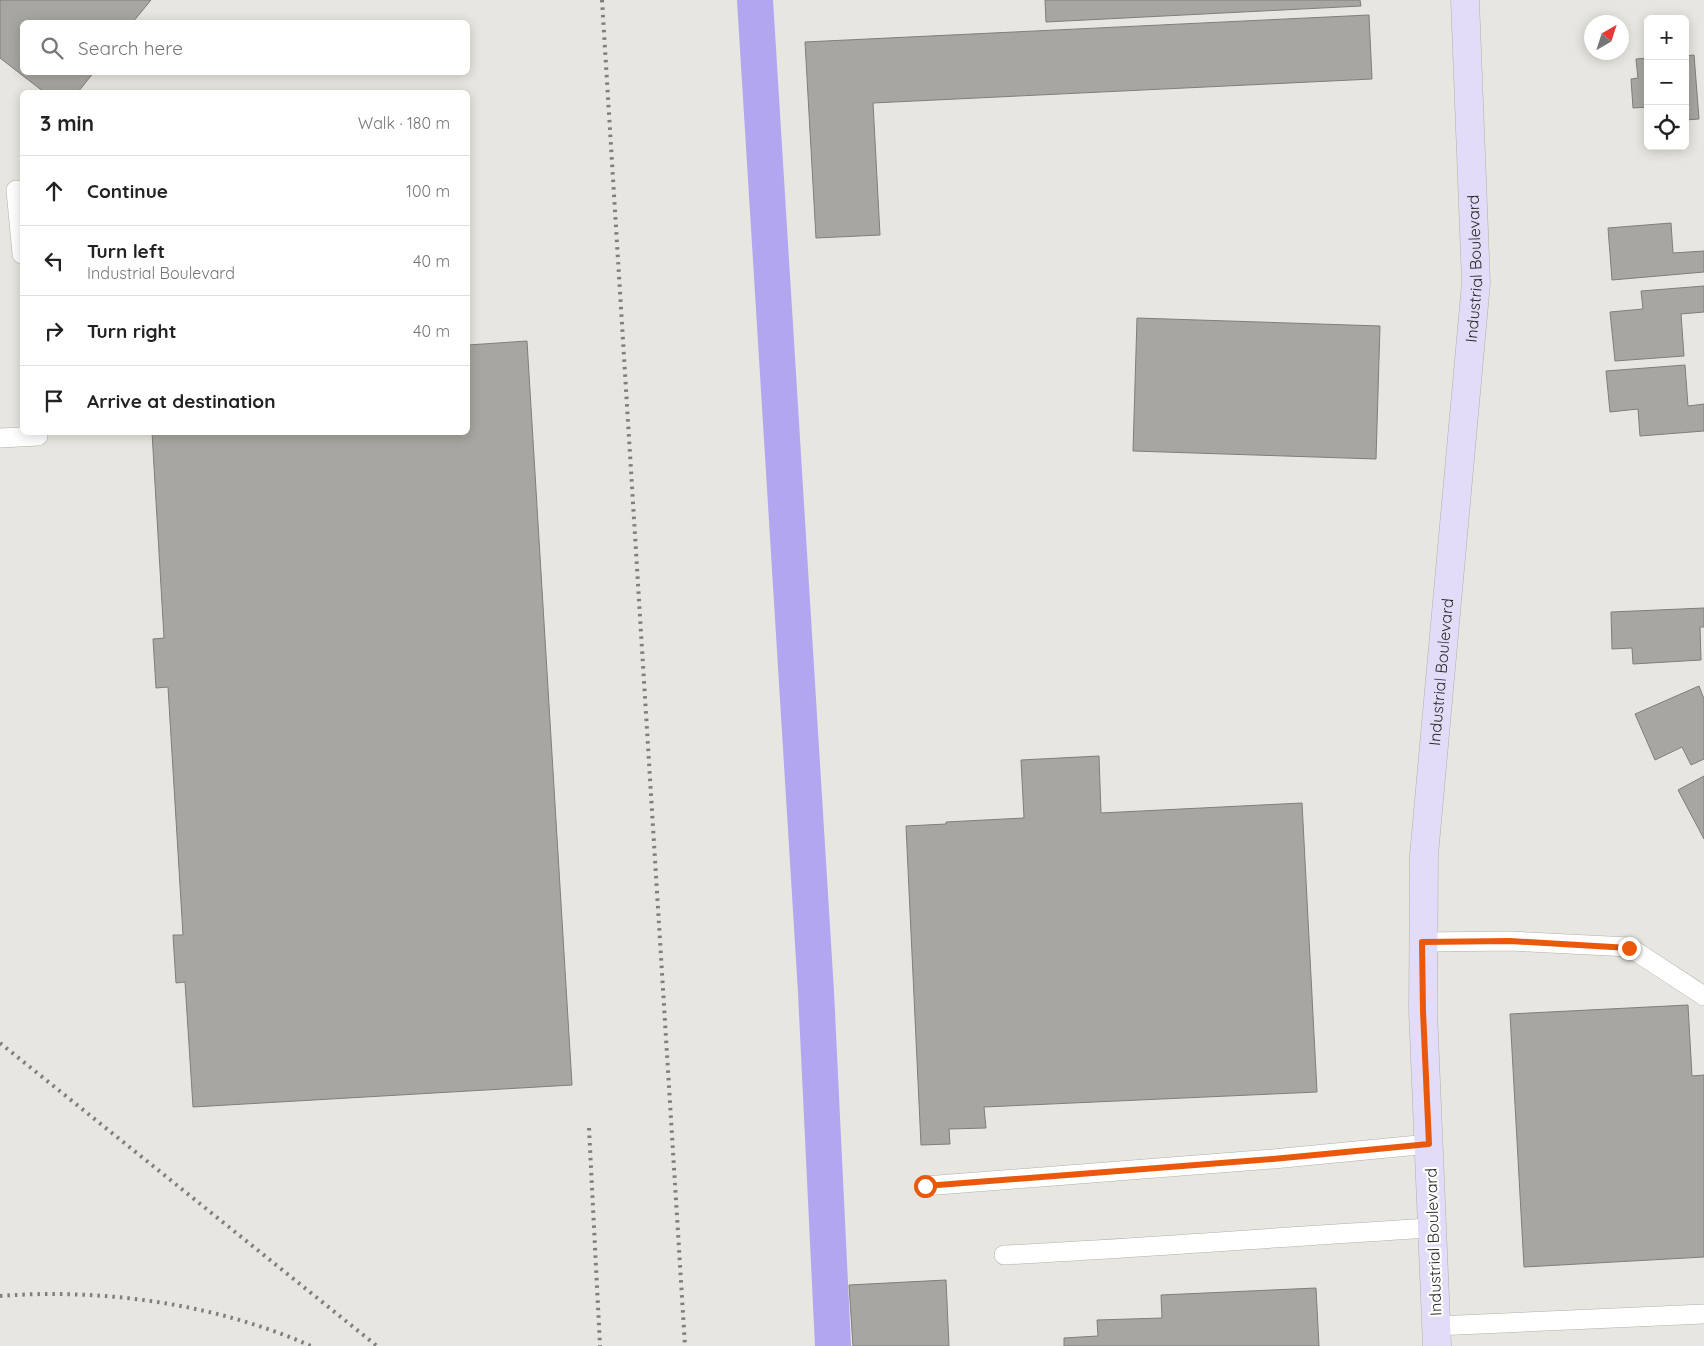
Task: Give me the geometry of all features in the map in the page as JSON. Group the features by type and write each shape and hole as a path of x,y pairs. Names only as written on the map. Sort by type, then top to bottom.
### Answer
{"main road":[{"name":"Industrial Boulevard","path":"1437,1336 1423,1011 1422,942 1424,855 1476,282 1465,0"}],"lane":[{"path":"16,190 20,233"},
{"path":"0,438 38,435"},
{"path":"1422,942 1510,941 1629,948 1704,996"},
{"path":"925,1186 1273,1159 1429,1144"},
{"path":"1004,1255 1144,1248 1432,1228"},
{"path":"1437,1336 1704,1314"}],"building":[{"path":"0,0 151,0 135,20 20,20 20,73 0,58"},
{"path":"1045,0 1360,0 1361,6 1046,22"},
{"path":"1369,15 1372,79 873,103 880,235 816,238 805,42"},
{"path":"1694,55 1699,119 1689,120 1689,56"},
{"path":"1644,58 1644,107 1633,108 1631,79 1638,78 1636,59"},
{"path":"22,75 92,75 80,90 41,90"},
{"path":"1671,223 1673,253 1704,251 1704,272 1612,280 1608,228"},
{"path":"1704,286 1704,312 1681,314 1684,356 1615,361 1610,312 1643,309 1641,291"},
{"path":"1137,318 1380,326 1376,459 1133,451"},
{"path":"527,341 572,1085 193,1107 185,982 176,983 173,935 183,935 168,687 156,688 153,639 164,638 152,435 470,435 470,345"},
{"path":"1685,365 1688,406 1704,404 1704,431 1640,436 1638,409 1610,412 1606,371"},
{"path":"1704,608 1704,627 1700,627 1701,660 1633,664 1632,648 1612,649 1611,612"},
{"path":"1699,686 1704,699 1704,759 1691,765 1682,747 1655,760 1635,714"},
{"path":"1099,756 1101,813 1302,803 1317,1092 984,1107 986,1128 949,1129 950,1144 921,1145 906,826 1024,818 1021,760"},
{"path":"1704,776 1704,839 1678,790"},
{"path":"1688,1005 1692,1076 1704,1075 1704,1257 1524,1267 1510,1014"},
{"path":"946,1280 949,1346 853,1346 849,1285"},
{"path":"1316,1288 1319,1346 1064,1346 1064,1338 1098,1336 1097,1320 1162,1318 1161,1295"}],"waterway":[{"path":"755,0 816,992 833,1346"}],"railway":[{"path":"602,0 685,1346"},
{"path":"0,1043 377,1346"},
{"path":"589,1128 600,1346"},
{"path":"0,1296 39,1294 79,1295 159,1302 237,1319 275,1331 311,1346"}],"route":[{"path":"925,1186 1273,1159 1429,1144 1422,942 1510,941 1629,948"}]}
